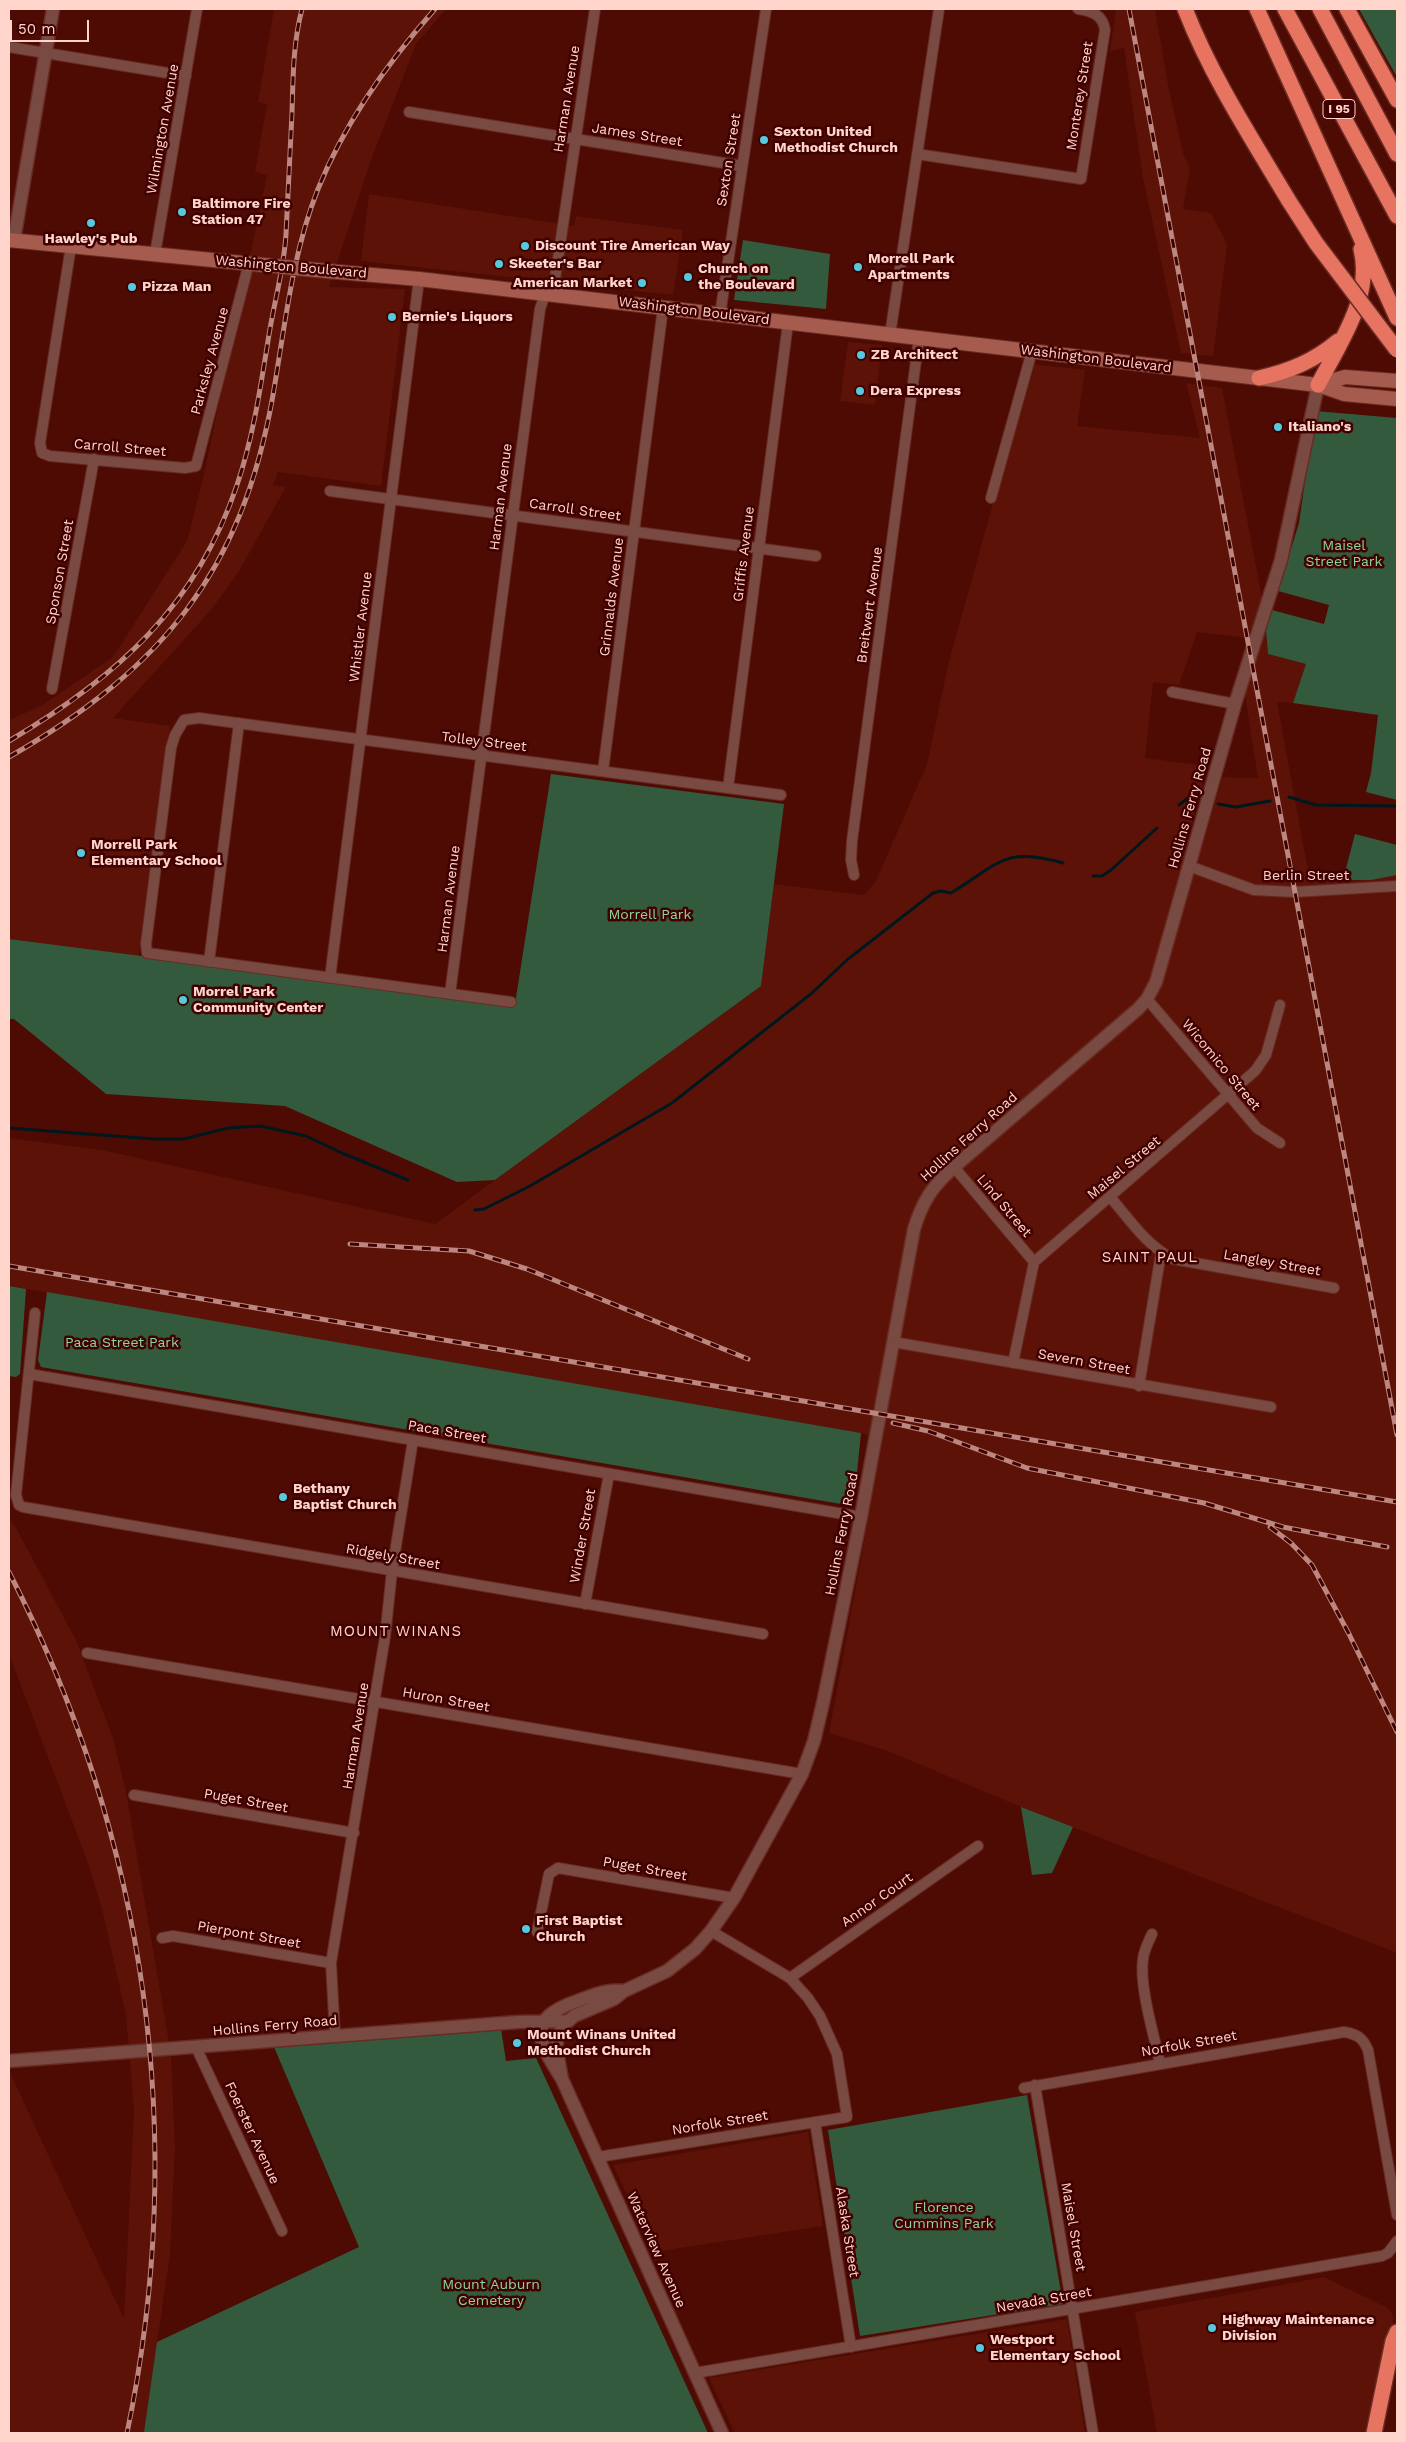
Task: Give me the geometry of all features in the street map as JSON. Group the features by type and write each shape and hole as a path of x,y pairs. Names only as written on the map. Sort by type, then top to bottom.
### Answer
{"highway":[{"path":"1185,9 1194,33 1253,141 1290,201 1339,274 1397,350"},
{"path":"1257,9 1397,318"},
{"name":"I 95","path":"1285,9 1396,213"},
{"name":"I 95","path":"1320,9 1395,150"},
{"path":"1347,9 1397,100"},
{"path":"1318,385 1358,303 1363,278 1363,256 1355,225"},
{"path":"1259,378 1288,372 1308,362 1343,337"},
{"path":"1374,2433 1393,2341 1397,2332"}],"main road":[{"name":"Washington Boulevard","path":"11,240 419,279 1318,385 1344,394 1397,399"},
{"name":"Washington Boulevard","path":"1318,385 1345,378 1397,381"}],"street":[{"path":"11,240 53,9"},
{"name":"Wilmington Avenue","path":"155,254 197,9"},
{"name":"Harman Avenue","path":"450,994 532,363 540,309 545,294 555,279 595,9"},
{"name":"Sexton Street","path":"720,314 766,9"},
{"path":"890,335 939,9"},
{"name":"Monterey Street","path":"917,154 1081,179 1105,30 1101,18 1088,10 1078,9"},
{"path":"9,47 186,76"},
{"name":"James Street","path":"409,112 742,166"},
{"name":"Carroll Street","path":"71,246 40,443 42,453 50,456 185,468 196,466"},
{"name":"Parksley Avenue","path":"196,466 251,264"},
{"name":"Whistler Avenue","path":"330,978 419,279"},
{"name":"Grinnalds Avenue","path":"603,772 663,308"},
{"name":"Griffis Avenue","path":"728,788 788,323"},
{"name":"Breitwert Avenue","path":"854,875 852,841 919,338"},
{"path":"991,498 1032,352"},
{"name":"Hollins Ferry Road","path":"9,2061 544,2021 565,2024 676,1966 710,1931 734,1898 802,1774 814,1741 861,1517 893,1342 920,1211 934,1185 1138,1010 1147,999 1156,982 1235,704 1281,560 1318,385"},
{"name":"Sponson Street","path":"52,689 94,459"},
{"name":"Carroll Street","path":"330,491 816,556"},
{"path":"1172,692 1235,704"},
{"name":"Tolley Street","path":"209,962 147,953 146,944 170,748 184,720 200,718 781,795"},
{"path":"239,724 209,962 511,1002"},
{"name":"Berlin Street","path":"1189,866 1254,890 1294,892 1397,886"},
{"name":"Wicomico Street","path":"1147,999 1257,1128 1280,1143"},
{"name":"Maisel Street","path":"1034,1262 1111,1198 1262,1064 1280,1006"},
{"name":"Lind Street","path":"954,1167 1034,1262"},
{"name":"Langley Street","path":"1111,1198 1161,1253 1187,1262 1334,1288"},
{"path":"1139,1386 1161,1253"},
{"path":"1013,1363 1034,1262"},
{"path":"29,1374 35,1313"},
{"name":"Severn Street","path":"893,1342 1139,1386 1271,1407"},
{"name":"Paca Street","path":"29,1374 861,1517"},
{"name":"Ridgely Street","path":"29,1374 16,1495 19,1505 40,1511 763,1634"},
{"name":"Harman Avenue","path":"335,2036 331,1963 375,1702 385,1637 392,1571 413,1440"},
{"name":"Winder Street","path":"585,1604 608,1474"},
{"name":"Huron Street","path":"87,1653 802,1774"},
{"name":"Puget Street","path":"134,1795 354,1833"},
{"name":"Annor Court","path":"790,1978 978,1846"},
{"name":"Puget Street","path":"537,1932 548,1878 552,1869 564,1868 734,1898"},
{"path":"710,1931 790,1978"},
{"path":"1152,1934 1142,1960 1143,1976 1160,2062"},
{"name":"Pierpont Street","path":"162,1938 173,1936 331,1963"},
{"name":"Norfolk Street","path":"598,2157 847,2117 840,2071 830,2036 808,1998 790,1978"},
{"name":"Hollins Ferry Road","path":"544,2021 553,2011 564,2006 609,1990 624,1992"},
{"name":"Waterview Avenue","path":"544,2021 540,2034 542,2044 562,2080 598,2157 722,2433"},
{"name":"Waterview Avenue","path":"562,2080 556,2046 565,2024"},
{"name":"Norfolk Street","path":"1024,2088 1160,2062 1344,2032 1358,2036 1364,2041 1368,2050 1397,2214"},
{"name":"Foerster Avenue","path":"196,2047 282,2231"},
{"name":"Maisel Street","path":"1035,2085 1093,2433"},
{"name":"Alaska Street","path":"815,2122 851,2347"},
{"name":"Nevada Street","path":"695,2373 1382,2256 1388,2254 1396,2243"}],"shaded area":[{"path":"274,9 446,9 416,44 371,160 329,287 405,289 381,486 278,472 273,485 286,487 239,571 211,610 113,718 170,726 139,956 9,939 9,720 41,706 113,657 187,541 203,479 267,175 255,172 267,104 258,102"},
{"path":"1116,9 1155,9 1168,85 1183,153 1190,168 1183,209 1211,213 1227,244 1213,356 1181,353 1143,178 1124,48 1110,51"},
{"path":"369,194 574,226 576,216 683,230 673,295 361,261"},
{"path":"848,342 882,345 875,405 840,401"},
{"path":"1032,364 1085,370 1077,426 1200,438 1186,383 1222,388 1261,593 1268,654 1306,664 1293,703 1277,702 1310,881 1371,880 1397,875 1397,1953 1021,1807 888,1751 829,1733 883,1440 861,1433 9,1286 9,1138 102,1150 435,1224 761,986 774,884 864,895 876,881 927,764 949,661","holes":["1197,632 1248,638 1240,663 1258,778 1223,777 1203,844 1187,838 1208,766 1145,758 1153,682 1179,685"]},
{"path":"9,1520 16,1528 76,1640 113,1738 126,1792 171,2054 175,2147 170,2254 144,2433 9,2433 9,2070 124,2319 134,2109 126,2015 102,1909 89,1866 9,1654"},
{"path":"808,2132 823,2226 654,2252 613,2165"},
{"path":"1324,2277 1388,2308 1394,2317 1366,2433 1157,2433 1135,2312"},
{"name":"Westport Elementary School","path":"1067,2319 1085,2433 735,2433 709,2378"}],"green space":[{"path":"1359,9 1397,9 1397,77"},
{"path":"743,240 830,254 826,309 734,300"},
{"name":"Maisel Street Park","path":"1315,411 1397,418 1397,800 1366,792 1371,773 1378,715 1293,703 1306,664 1268,654 1266,631 1272,610 1324,624 1329,605 1278,591 1299,523"},
{"name":"Morrell Park","path":"551,774 784,804 761,986 495,1180 457,1182 285,1106 106,1094 14,1019 9,1019 9,939 515,1004"},
{"path":"1355,834 1397,845 1397,875 1371,880 1343,880"},
{"path":"9,1286 26,1289 20,1374 16,1377 9,1376"},
{"name":"Paca Street Park","path":"47,1292 861,1433 854,1502 847,1505 41,1367 38,1360"},
{"path":"1021,1807 1073,1827 1052,1873 1032,1875"},
{"name":"Mount Auburn Cemetery","path":"501,2029 506,2061 536,2058 708,2433 144,2432 157,2342 359,2247 274,2047"},
{"name":"Florence Cummins Park","path":"1027,2095 1063,2304 860,2336 828,2130"}],"waterway":[{"path":"1179,805 1188,798 1195,796"},
{"path":"1289,797 1316,805 1397,806"},
{"path":"1218,804 1236,807 1270,801"},
{"path":"1093,876 1102,876 1111,870 1157,828"},
{"path":"475,1210 484,1209 530,1186 672,1103 812,993 848,959 933,893 941,891 951,893 991,867 1013,857 1027,856 1063,863"},
{"path":"9,1128 154,1139 184,1139 228,1128 260,1126 306,1136 408,1180"}],"railway":[{"path":"9,741 48,717 84,691 118,664 148,635 175,603 199,567 220,528 237,485 252,432 283,261 286,234 294,61 302,9"},
{"path":"9,757 63,723 110,688 152,650 187,609 216,564 240,514 259,458 273,395 296,265 309,214 318,189 354,117 384,72 435,9"},
{"path":"1129,9 1397,1435"},
{"path":"350,1244 469,1251 527,1269 748,1359"},
{"path":"9,1266 1397,1502"},
{"path":"893,1423 928,1431 1027,1468 1204,1503 1283,1527 1387,1547"},
{"path":"1270,1527 1291,1543 1312,1565 1349,1634 1397,1732"},
{"path":"9,1572 56,1674 94,1778 123,1885 143,1992 153,2101 154,2211 145,2322 127,2433"}],"place":[{"name":"Sexton United Methodist Church","path":"764,140"},
{"name":"Baltimore Fire Station 47","path":"182,212"},
{"name":"Hawley's Pub","path":"91,223"},
{"name":"Discount Tire American Way","path":"525,246"},
{"name":"Skeeter's Bar","path":"499,264"},
{"name":"Morrell Park Apartments","path":"858,267"},
{"name":"Church on the Boulevard","path":"688,277"},
{"name":"American Market","path":"642,283"},
{"name":"Pizza Man","path":"132,287"},
{"name":"Bernie's Liquors","path":"392,317"},
{"name":"ZB Architect","path":"861,355"},
{"name":"Dera Express","path":"860,391"},
{"name":"Italiano's","path":"1278,427"},
{"name":"Morrell Park Elementary School","path":"81,853"},
{"name":"Morrel Park Community Center","path":"183,1000"},
{"name":"Bethany Baptist Church","path":"283,1497"},
{"name":"First Baptist Church","path":"526,1929"},
{"name":"Mount Winans United Methodist Church","path":"517,2043"},
{"name":"Highway Maintenance Division","path":"1212,2328"},
{"name":"Westport Elementary School","path":"980,2348"}],"district":[{"name":"SAINT PAUL","path":"1150,1258"},
{"name":"MOUNT WINANS","path":"396,1632"}]}
